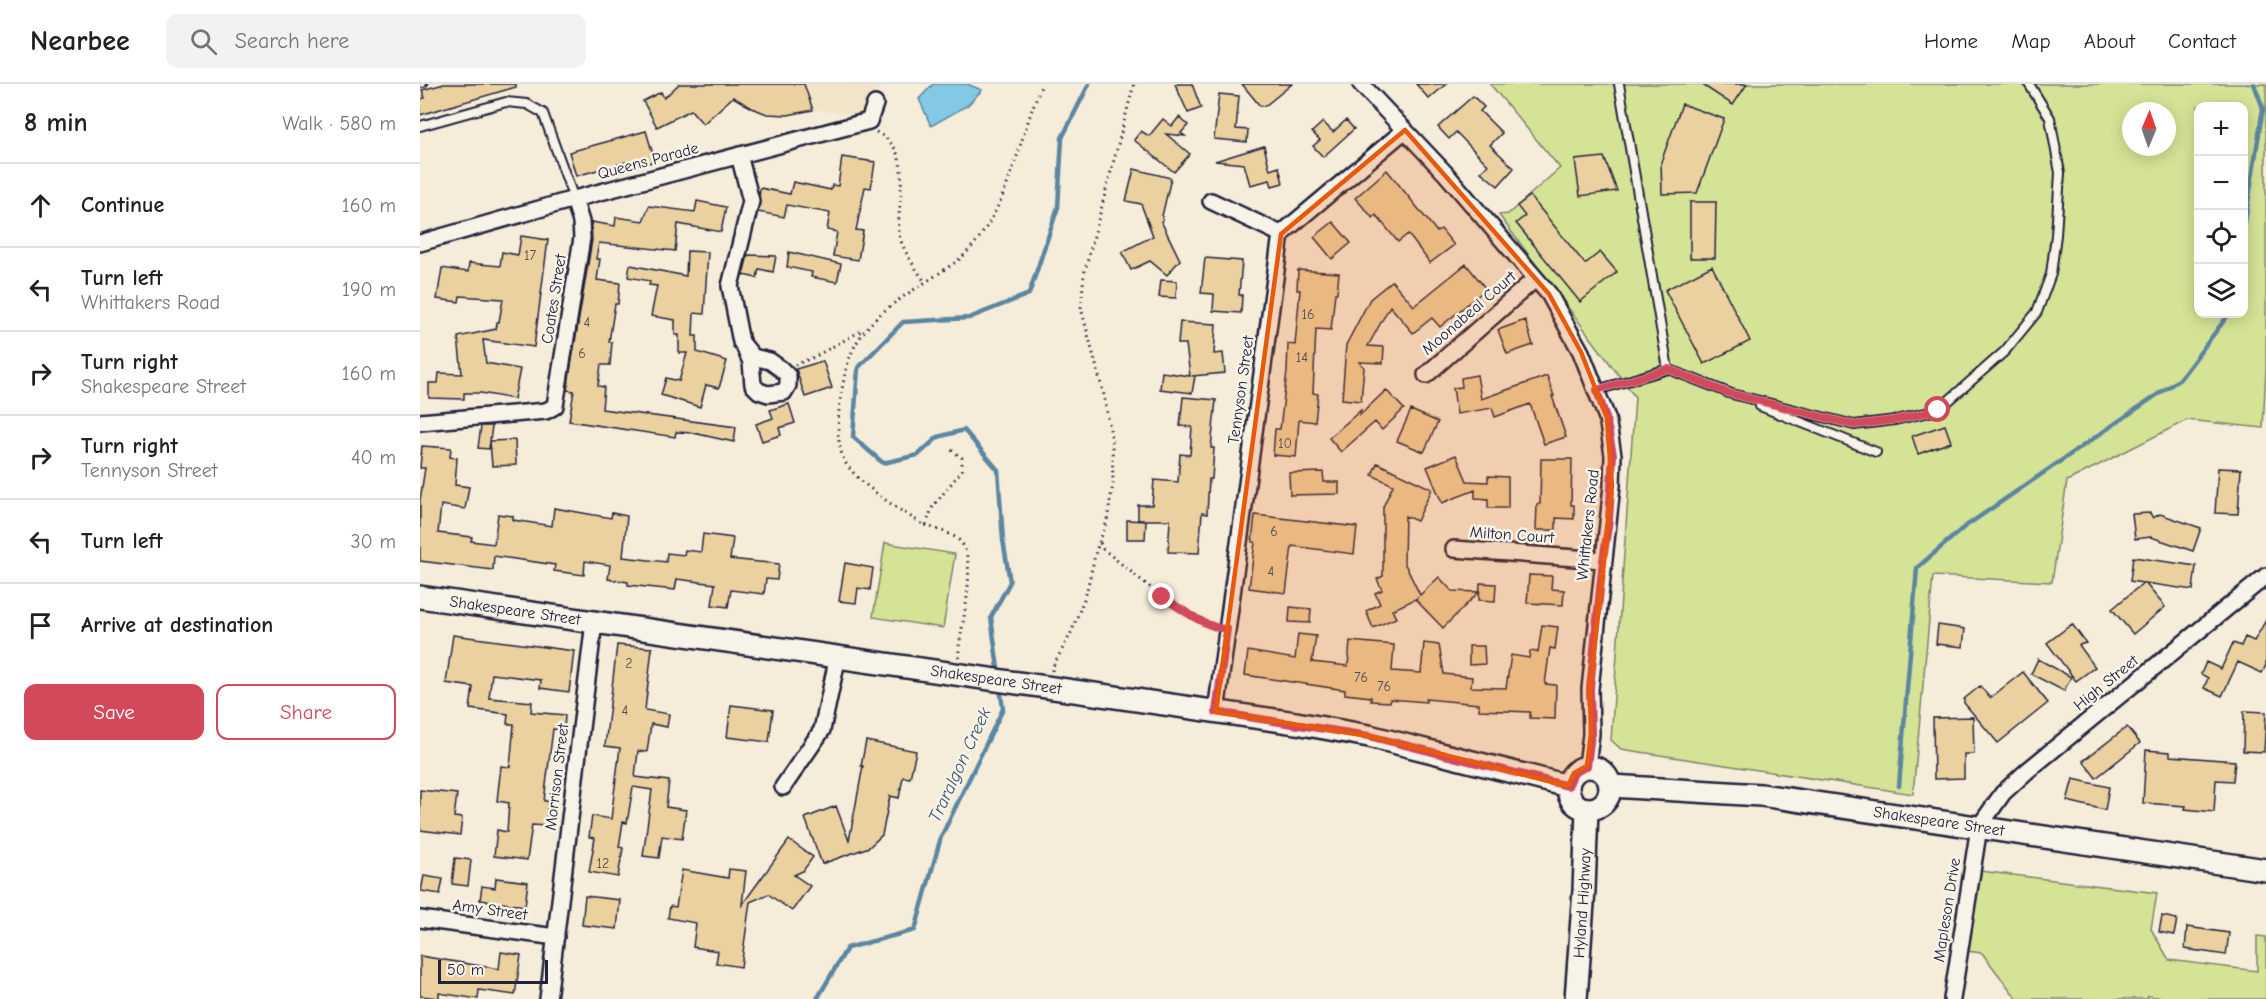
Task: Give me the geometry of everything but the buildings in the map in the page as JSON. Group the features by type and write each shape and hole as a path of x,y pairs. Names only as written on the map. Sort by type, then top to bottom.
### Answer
{"main road":[{"name":"Shakespeare Street","path":"420,597 838,656 1369,736 1568,786"},
{"path":"1587,766 1600,769 1611,786 1610,793 1602,804 1587,809 1573,801 1568,786 1574,773 1587,766"},
{"name":"Shakespeare Street","path":"1611,786 1761,795 2266,870"},
{"name":"Hyland Highway","path":"1576,999 1587,809"}],"street":[{"name":"Whittakers Road","path":"1362,84 1549,294 1576,342 1597,390 1606,418 1613,455 1609,520 1590,688 1591,734 1587,766"},
{"name":"Queens Parade","path":"420,243 574,199 869,121 874,104"},
{"path":"1211,201 1281,234 1405,130"},
{"path":"739,155 751,201 730,286 741,342 746,348 753,357 770,361 788,376 788,385 784,392 768,394 759,391 753,385 751,362 746,348"},
{"name":"Coates Street","path":"420,422 546,411 555,406 582,238 581,222 574,199"},
{"name":"Tennyson Street","path":"1216,712 1281,234"},
{"name":"Moonabeal Court","path":"1426,375 1535,279"},
{"name":"Milton Court","path":"1454,549 1603,560"},
{"name":"High Street","path":"1978,827 2003,793 2026,771 2266,576"},
{"name":"Morrison Street","path":"548,999 594,622"},
{"path":"783,787 822,730 838,656"},
{"name":"Mapleson Drive","path":"1952,999 1978,827"},
{"name":"Amy Street","path":"420,919 556,937"}],"lane":[{"path":"1618,84 1668,369"},
{"path":"1728,393 1854,425 1895,420 1938,410 2005,351 2037,312 2050,274 2056,235 2060,173 2050,118 2029,84"},
{"path":"420,126 506,102 527,104 543,113 574,199"},
{"path":"1597,390 1668,369 1876,452"}],"path":[{"path":"781,369 814,357 863,331 886,308 962,257 984,232 1006,188 1031,108 1042,84"},
{"path":"1048,687 1052,668 1071,633 1086,594 1107,521 1113,484 1112,441 1104,395 1081,308 1084,274 1134,84"},
{"path":"869,131 878,133 894,146 901,167 899,235 925,283"},
{"path":"863,331 846,368 837,427 844,460 865,485 926,525 951,534 963,546 969,570 959,646 965,676"},
{"path":"926,525 932,508 962,470 962,458 949,448"},
{"path":"1100,541 1103,549 1162,597 1204,621 1227,629"}],"highlighted area":[{"path":"1405,130 1549,294 1581,352 1607,418 1612,486 1590,689 1591,734 1587,766 1574,773 1568,786 1369,736 1216,712 1281,234"}],"shaded area":[{"path":"804,84 881,84 864,115 813,110"}],"green space":[{"path":"1490,84 2266,84 2266,368 2263,428 2187,420 2067,481 2052,582 1933,576 1913,794 1621,749 1611,740 1635,397 1499,215 1508,214 1560,168"},
{"path":"885,543 955,554 943,628 873,617"},
{"path":"1972,870 2157,893 2151,929 2169,960 2257,971 2257,936 2266,937 2266,999 2175,999 2148,996 2147,999 2017,999 1982,953 1959,950"}],"water":[{"path":"933,84 967,84 982,90 968,105 931,126 919,99"}],"waterway":[{"name":"Traralgon Creek","path":"999,676 991,617 1010,582 1003,540 998,470 964,430 938,437 918,455 883,463 853,437 858,368 903,322 969,318 1029,294 1058,207 1062,138 1089,84"},
{"path":"2247,210 2263,108 2254,84"},
{"path":"1899,786 1917,568 1963,528 2180,379 2226,318"},
{"name":"Traralgon Creek","path":"817,999 847,948 915,930 941,837 1003,709 1000,687"}],"railway":[{"path":"420,85 425,84"}],"route":[{"path":"1162,597 1204,621 1227,629 1216,712 1369,736 1568,786 1574,773 1587,766 1591,734 1590,688 1609,520 1613,455 1606,418 1597,390 1668,369 1728,393 1854,425 1895,420 1938,410"}]}
